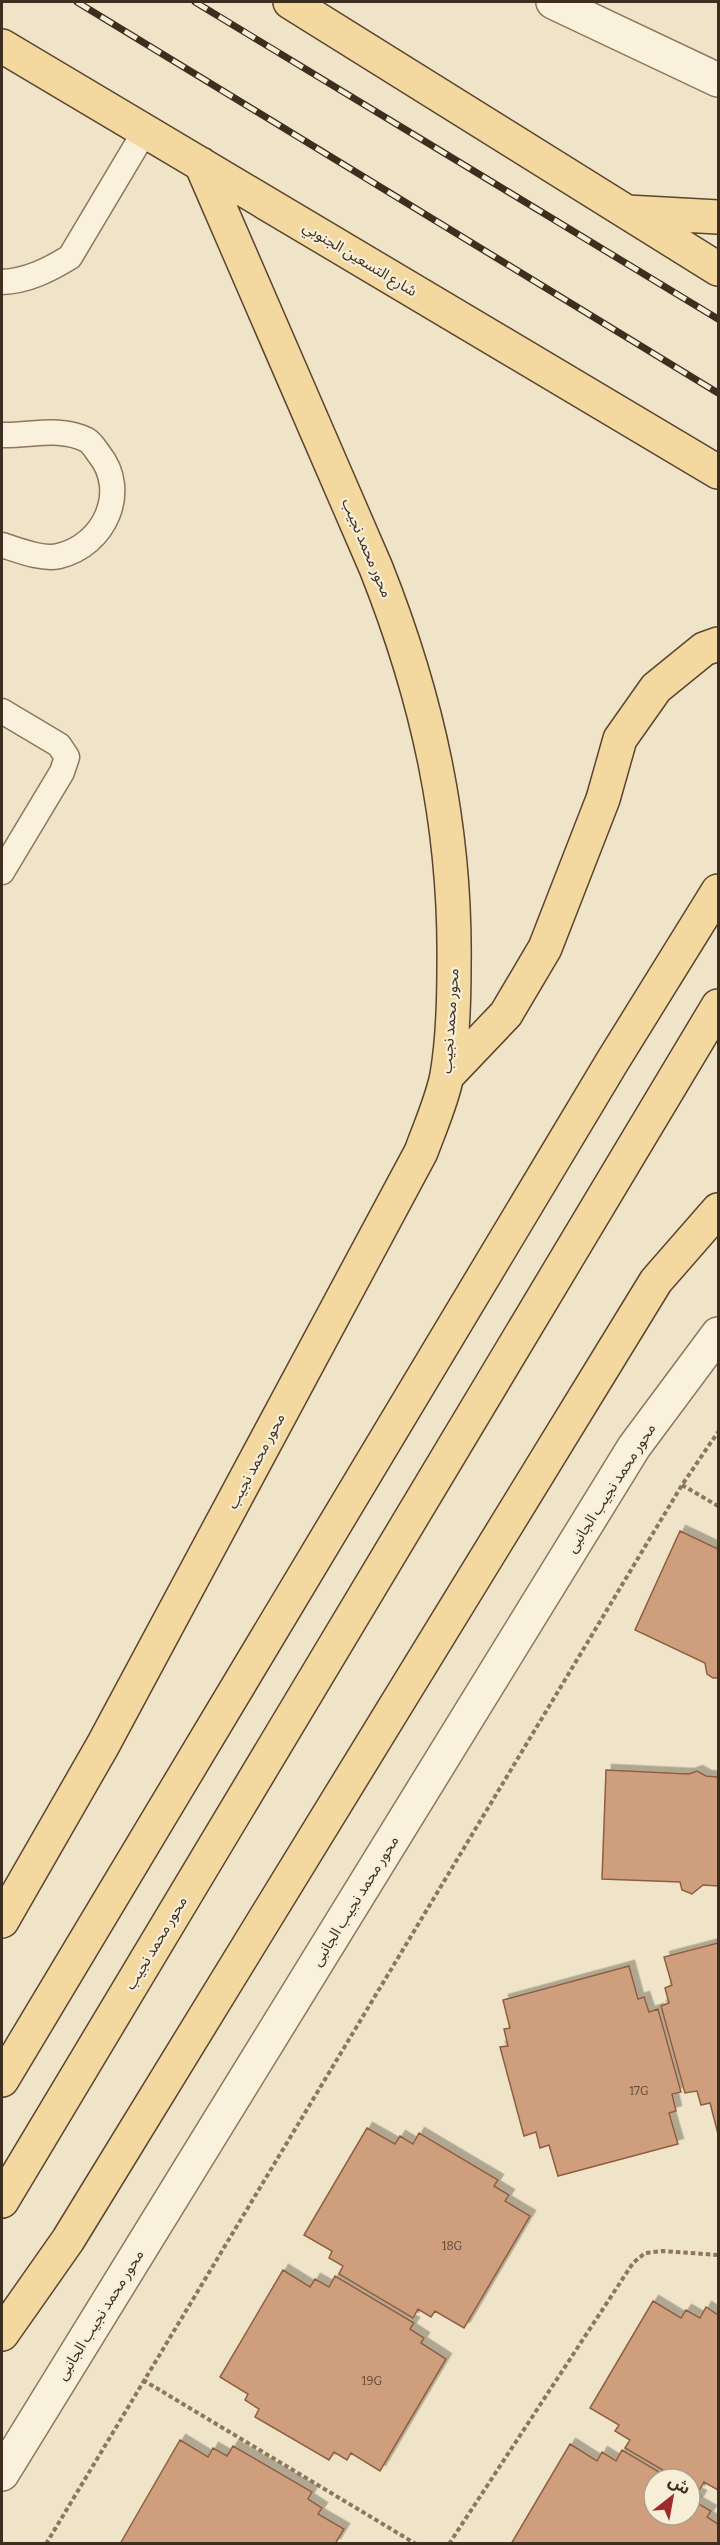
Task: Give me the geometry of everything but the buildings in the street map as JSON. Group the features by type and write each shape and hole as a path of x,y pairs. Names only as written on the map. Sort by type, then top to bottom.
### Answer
{"main road":[{"path":"290,2 718,270"},
{"name":"شارع التسعين الجنوبي","path":"2,45 718,472"},
{"name":"محور محمد نجيب","path":"2,1921 104,1746 421,1152 447,1076 454,1001 455,926 450,851 440,777 423,704 401,632 376,568 201,164"},
{"path":"622,211 718,217"},
{"path":"447,1076 506,1014 545,948 603,799 620,739 656,688 704,649 718,644"},
{"path":"2,2080 612,1062 718,891"},
{"name":"محور محمد نجيب","path":"2,2201 718,1006"},
{"path":"2,2334 69,2240 656,1281 718,1210"}],"street":[{"path":"553,2 718,80"},
{"name":"محور محمد نجيب الجانبى","path":"2,2474 634,1447 718,1334"}],"lane":[{"path":"2,282 38,274 70,257 145,131"},
{"path":"2,435 52,432 88,440 110,467 113,506 93,539 59,556 26,553 2,545"},
{"path":"2,711 59,745 67,757 62,772 2,872"}],"path":[{"path":"46,2544 682,1485 718,1432"},
{"path":"682,1485 718,1506"},
{"path":"449,2544 633,2263 645,2253 663,2251 718,2255"},
{"path":"143,2380 416,2544"}],"railway":[{"path":"77,2 718,393"},
{"path":"195,2 718,319"}]}
